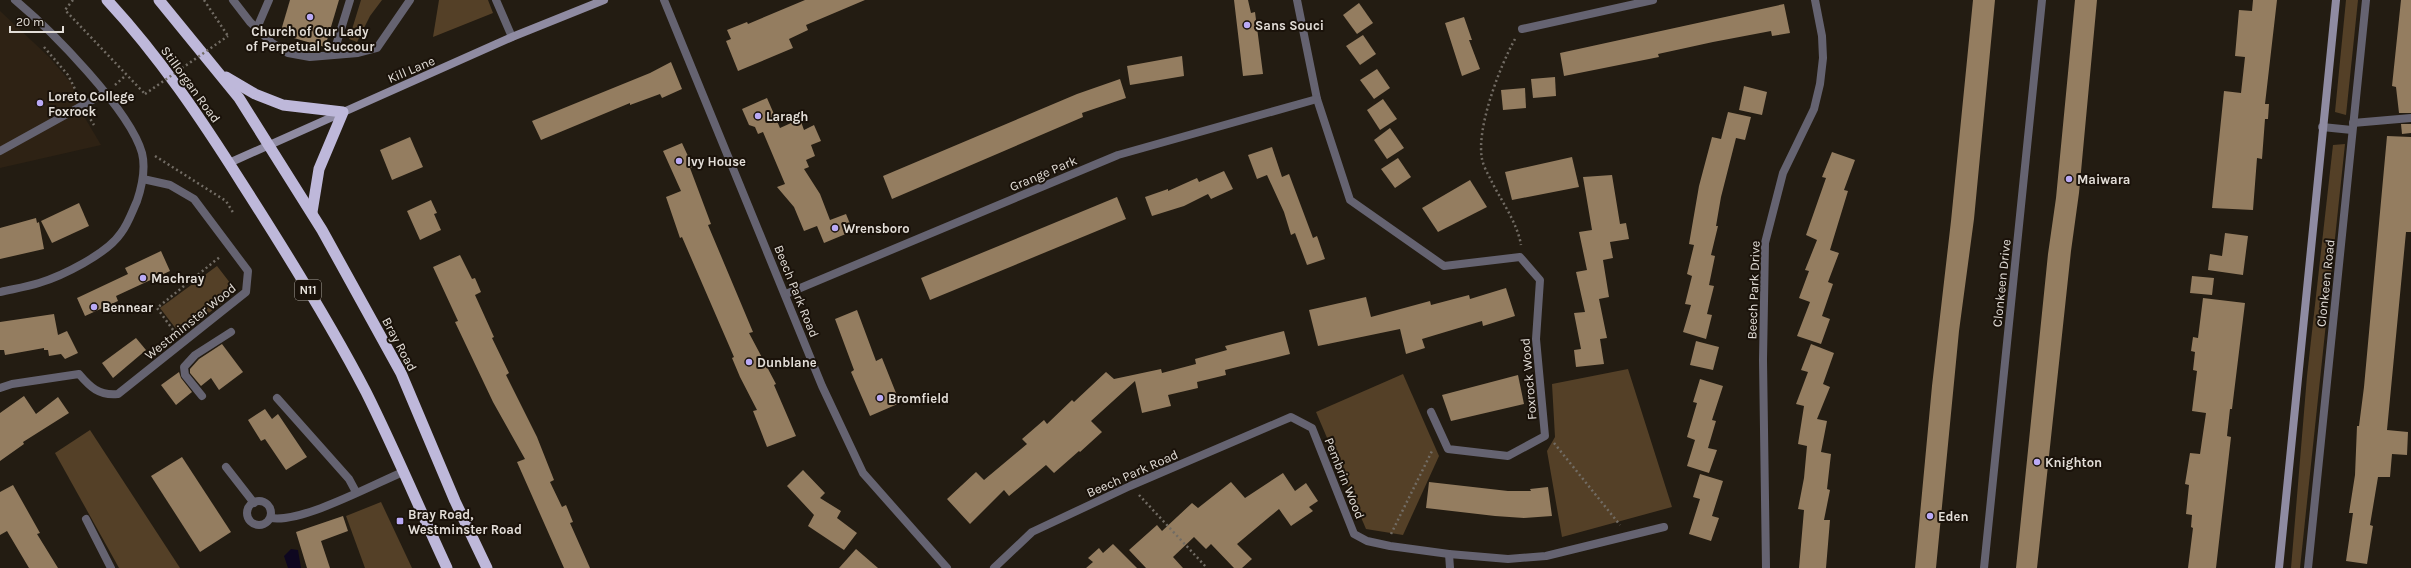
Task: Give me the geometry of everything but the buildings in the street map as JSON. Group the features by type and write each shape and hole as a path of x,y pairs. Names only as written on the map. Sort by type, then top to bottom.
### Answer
{"highway":[{"name":"Stillorgan Road","path":"106,0 133,28 192,105 246,190 338,340 366,393 403,472"},
{"name":"Stillorgan Road","path":"159,0 222,75 269,143"},
{"path":"222,75 255,94 283,105 344,112 319,169 312,212"},
{"name":"Bray Road","path":"269,143 312,212 401,373 454,501 487,568"},
{"name":"N11","path":"403,472 447,568"}],"main road":[{"name":"Kill Lane","path":"229,163 269,143 604,0"},
{"name":"Clonkeen Road","path":"2279,568 2322,127 2336,0"}],"street":[{"path":"0,292 39,283 67,271 112,243 121,233 132,213 143,179 142,154 134,132 104,93 61,43 15,0"},
{"path":"233,0 272,43 288,52 310,57 358,53 377,48 410,0"},
{"path":"257,28 269,0"},
{"path":"333,55 350,0"},
{"path":"496,0 512,38"},
{"name":"Beech Park Road","path":"664,0 740,188 786,294 822,386 863,473 947,568"},
{"path":"1297,0 1318,99 1350,200 1444,266 1520,257"},
{"path":"1522,29 1653,0"},
{"name":"Beech Park Drive","path":"1766,568 1763,360 1765,243 1783,173 1814,109 1820,84 1823,58 1822,36 1815,0"},
{"name":"Clonkeen Drive","path":"1984,568 2042,0"},
{"name":"Clonkeen Road","path":"2308,568 2366,0"},
{"path":"0,151 104,93"},
{"name":"Grange Park","path":"786,294 1118,155 1318,99"},
{"path":"2322,127 2353,127 2411,118"},
{"name":"Westminster Wood","path":"0,388 12,384 79,374 92,388 106,395 118,394 246,292 248,271 194,200 170,185 143,179"},
{"name":"Foxrock Wood","path":"1431,412 1448,449 1508,456 1545,436 1536,339 1540,280 1520,257"},
{"path":"202,396 185,375 184,367 195,355 231,332"},
{"path":"277,398 349,479 356,492"},
{"name":"Beech Park Road","path":"994,568 1032,532 1130,486 1292,417"},
{"name":"Pembrin Wood","path":"1292,417 1312,428 1354,534 1367,542 1449,554 1508,559 1546,556 1664,526"},
{"path":"226,467 254,502 266,503 271,509 271,518"},
{"path":"254,502 247,511 250,522 256,525 263,525 271,518 304,514 403,472"},
{"path":"86,519 111,568"},
{"path":"1449,554 1450,568"}],"path":[{"path":"73,0 65,10 145,94 228,36 204,0"},
{"path":"1520,257 1521,244 1482,159 1483,130 1493,86 1505,56 1522,29"},
{"path":"43,45 68,76 94,125"},
{"path":"142,154 159,157 204,186 226,201 234,214"},
{"path":"182,343 157,308 222,258 218,252"},
{"path":"1553,441 1619,522"},
{"path":"1392,533 1435,446"},
{"path":"1130,486 1207,568"}],"shaded area":[{"path":"361,0 382,0 370,16 357,42 349,39"},
{"path":"439,0 488,0 493,13 433,37"},
{"path":"2346,0 2358,0 2346,115 2335,112"},
{"name":"Loreto College Foxrock","path":"0,11 49,57 72,84 85,118 101,145 0,168"},
{"path":"2345,144 2300,568 2291,568 2307,376 2333,145"},
{"path":"217,266 234,288 222,297 225,301 180,334 160,308"},
{"path":"1628,369 1672,507 1562,537 1547,451 1555,437 1552,384"},
{"path":"1403,374 1439,456 1403,535 1366,529 1316,412"},
{"path":"90,430 180,568 119,568 55,453"},
{"path":"381,502 412,568 365,568 346,516"},
{"path":"291,549 298,550 301,568 288,568 284,556"}],"place":[{"name":"Church of Our Lady of Perpetual Succour","path":"310,17"},
{"name":"Sans Souci","path":"1247,25"},
{"name":"Loreto College Foxrock","path":"40,103"},
{"name":"Laragh","path":"758,116"},
{"name":"Ivy House","path":"679,161"},
{"name":"Maiwara","path":"2069,179"},
{"name":"Wrensboro","path":"835,228"},
{"name":"Machray","path":"143,278"},
{"name":"Bennear","path":"94,307"},
{"name":"Dunblane","path":"749,362"},
{"name":"Bromfield","path":"880,398"},
{"name":"Knighton","path":"2037,462"},
{"name":"Eden","path":"1930,516"},
{"name":"Bray Road, Westminster Road","path":"400,521"}]}
